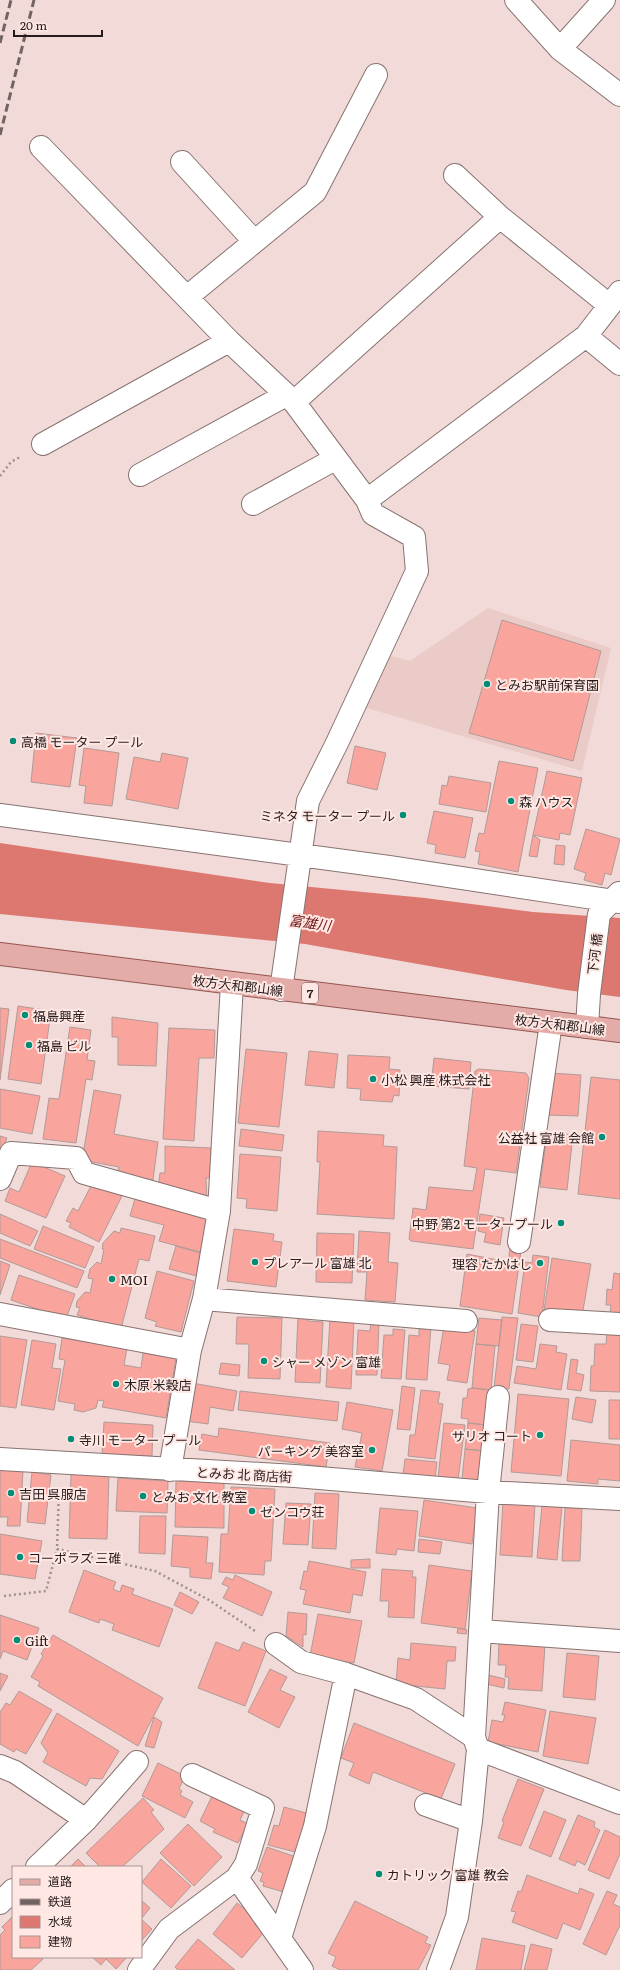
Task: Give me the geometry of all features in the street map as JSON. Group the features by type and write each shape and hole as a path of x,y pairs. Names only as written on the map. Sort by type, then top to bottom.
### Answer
{"main road":[{"name":"枚方大和郡山線","path":"0,954 620,1031"}],"street":[{"path":"516,0 560,49 620,95"},
{"path":"560,49 604,0"},
{"path":"187,297 315,192 376,75"},
{"path":"40,147 229,342 290,398 366,500 373,514 414,538 417,571 337,743 308,801 298,856 281,990"},
{"path":"182,162 254,241"},
{"path":"366,500 586,336 614,299 500,217 455,175"},
{"path":"140,475 290,398 500,217"},
{"path":"586,336 620,364"},
{"path":"43,444 229,342"},
{"path":"253,504 335,459"},
{"path":"0,815 389,867 613,902"},
{"name":"下河 橋","path":"587,1027 589,994 613,902"},
{"path":"170,1470 190,1350 204,1299 219,1211 232,984"},
{"path":"519,1242 551,1023"},
{"path":"0,1179 11,1153 76,1158 84,1173 219,1211"},
{"path":"204,1299 466,1321"},
{"path":"0,1314 190,1350"},
{"path":"550,1320 620,1324"},
{"path":"438,1970 457,1917 471,1821 488,1492 498,1396"},
{"name":"とみお 北 商店街","path":"0,1459 170,1470 295,1476 488,1492 620,1499"},
{"path":"480,1631 620,1641"},
{"path":"276,1644 302,1662 346,1674 416,1699 476,1743 620,1803"},
{"path":"280,1938 315,1826 346,1674"},
{"path":"38,1866 86,1820 137,1762"},
{"path":"0,1766 16,1772 86,1820"},
{"path":"139,1970 169,1929 237,1878 246,1864 262,1808 192,1775"},
{"path":"426,1805 471,1821"},
{"path":"237,1878 302,1970"}],"path":[{"path":"4,1596 46,1591 57,1549 60,1462"},
{"path":"57,1549 155,1571 209,1600 276,1644"}],"shaded area":[{"name":"とみお駅前保育園","path":"488,608 611,648 582,771 360,706 384,654 410,661"}],"water":[{"name":"富雄川","path":"0,843 270,883 425,898 533,912 620,918 620,997 566,990 305,944 0,914"}],"building":[{"path":"502,620 601,651 573,761 469,733"},
{"path":"36,733 77,738 70,787 31,782"},
{"path":"355,746 386,753 377,790 347,783"},
{"path":"84,748 119,753 112,806 84,803 86,786 79,785"},
{"path":"162,753 188,758 178,809 126,799 134,757 160,762"},
{"name":"森 ハウス","path":"499,761 538,768 518,872 478,864 480,852 475,851 479,833 484,834"},
{"path":"547,771 582,778 570,835 560,833 559,840 533,835"},
{"path":"449,776 491,783 486,812 439,804 442,785 447,786"},
{"path":"434,811 473,818 465,858 435,853 436,845 427,843"},
{"path":"586,829 620,839 611,875 605,873 602,885 584,880 586,873 574,869"},
{"path":"533,835 540,840 537,857 529,856"},
{"path":"556,845 565,846 564,865 554,864"},
{"name":"福島 ビル","path":"18,1006 51,1011 41,1084 8,1079"},
{"path":"0,1008 9,1009 0,1080"},
{"path":"112,1017 158,1023 156,1066 118,1065 118,1037 112,1037"},
{"path":"70,1027 91,1030 87,1060 95,1061 92,1080 86,1079 76,1143 43,1139 49,1098 59,1099"},
{"path":"169,1028 215,1030 214,1058 199,1058 194,1141 163,1139"},
{"path":"246,1049 287,1053 279,1127 238,1123"},
{"path":"309,1051 338,1054 334,1088 305,1085"},
{"name":"小松 興産 株式会社","path":"348,1055 390,1057 389,1069 400,1070 399,1096 394,1095 392,1102 360,1100 361,1089 347,1088"},
{"path":"434,1058 471,1062 469,1089 431,1086"},
{"path":"479,1069 526,1073 529,1078 516,1173 485,1169 473,1249 411,1241 409,1239 413,1208 426,1210 429,1187 473,1191 477,1168 464,1166 475,1071"},
{"path":"551,1073 581,1075 578,1116 548,1115"},
{"name":"公益社 富雄 会館","path":"591,1077 620,1080 620,1199 578,1194"},
{"path":"0,1089 40,1096 32,1134 0,1128"},
{"path":"94,1090 121,1095 114,1134 158,1142 153,1180 117,1174 119,1167 82,1160"},
{"path":"241,1129 284,1135 282,1151 239,1146"},
{"path":"318,1131 384,1135 383,1146 397,1147 394,1219 317,1214 320,1162 317,1162"},
{"path":"547,1132 573,1135 567,1190 540,1187"},
{"path":"0,1136 7,1138 0,1156"},
{"path":"165,1146 211,1148 210,1178 206,1178 207,1200 158,1188 160,1173 165,1173"},
{"path":"240,1154 281,1157 277,1211 246,1208 247,1199 237,1198"},
{"path":"32,1162 65,1176 46,1218 5,1201 10,1188 19,1192"},
{"path":"93,1182 122,1196 99,1242 69,1227 71,1223 66,1221 73,1208 78,1211"},
{"path":"136,1195 210,1216 200,1252 159,1241 164,1225 130,1216"},
{"path":"0,1214 38,1231 30,1246 0,1233"},
{"path":"480,1214 504,1218 500,1245 484,1242 486,1233 478,1231"},
{"path":"43,1226 94,1247 85,1268 34,1249"},
{"name":"MOI","path":"121,1228 155,1236 149,1261 139,1259 121,1329 77,1315 80,1308 76,1307 77,1301 85,1292 90,1293 93,1279 88,1278 90,1269 97,1262 101,1264 104,1249 102,1249 103,1243 114,1231 120,1233"},
{"name":"プレアール 富雄 北","path":"234,1229 274,1234 273,1241 282,1242 276,1287 227,1281"},
{"path":"359,1231 390,1233 388,1262 398,1263 395,1302 365,1300 367,1272 357,1272"},
{"path":"317,1233 354,1234 352,1283 316,1282"},
{"path":"0,1239 84,1271 77,1288 0,1258"},
{"path":"176,1246 204,1254 197,1276 169,1269"},
{"path":"510,1249 521,1251 512,1314 460,1306 467,1254 508,1262"},
{"path":"533,1255 549,1257 542,1317 518,1313 525,1262 532,1263"},
{"path":"552,1258 591,1264 582,1316 544,1310"},
{"path":"0,1261 10,1265 0,1295"},
{"path":"157,1271 194,1281 181,1332 155,1326 157,1322 145,1318"},
{"path":"614,1273 620,1274 620,1314 610,1313 611,1305 606,1305 607,1289 612,1290"},
{"path":"19,1275 75,1294 66,1319 11,1300"},
{"name":"シャー メゾン 富雄","path":"237,1317 282,1318 280,1379 248,1378 249,1344 236,1344"},
{"path":"298,1317 308,1317 308,1321 323,1322 320,1383 295,1382"},
{"path":"502,1317 518,1318 509,1389 494,1388"},
{"path":"330,1318 354,1319 351,1389 326,1387"},
{"path":"479,1318 502,1320 499,1346 476,1344"},
{"path":"371,1321 379,1322 377,1375 356,1375 358,1330 370,1331"},
{"path":"521,1324 538,1326 533,1362 516,1360"},
{"path":"419,1325 431,1326 427,1380 406,1379 409,1335 419,1336"},
{"path":"444,1326 475,1331 467,1383 447,1380 450,1365 438,1363"},
{"path":"393,1329 405,1330 401,1379 381,1378 384,1335 393,1335"},
{"path":"607,1332 620,1332 620,1392 590,1391 591,1366 594,1366 595,1344 606,1344"},
{"path":"0,1336 27,1340 16,1408 0,1406"},
{"name":"木原 米穀店","path":"62,1338 127,1348 124,1365 141,1368 143,1353 176,1358 166,1418 102,1407 104,1401 98,1400 96,1408 83,1412 74,1410 75,1404 58,1401 65,1360 59,1359"},
{"path":"32,1340 56,1344 52,1368 61,1369 54,1410 21,1405"},
{"path":"476,1344 495,1346 491,1390 472,1388"},
{"path":"540,1344 557,1346 556,1352 567,1354 561,1390 514,1383 517,1366 536,1369"},
{"path":"571,1359 578,1360 576,1373 584,1375 581,1391 567,1389"},
{"path":"221,1363 240,1365 239,1376 219,1374"},
{"path":"192,1383 237,1391 233,1411 210,1407 208,1424 186,1421"},
{"path":"402,1386 415,1388 410,1430 397,1429"},
{"path":"468,1389 491,1390 487,1425 468,1423 468,1419 461,1418 463,1398 467,1398"},
{"path":"421,1390 440,1392 438,1403 443,1404 435,1459 408,1456 410,1435 415,1435"},
{"path":"240,1391 339,1402 337,1421 238,1410"},
{"name":"サリオ コート","path":"518,1394 569,1399 561,1476 511,1472"},
{"path":"576,1397 596,1400 592,1423 572,1419"},
{"path":"609,1400 620,1400 620,1439 609,1439"},
{"name":"パーキング 美容室","path":"347,1402 393,1410 382,1471 355,1467 362,1433 342,1429"},
{"path":"104,1422 153,1425 152,1456 102,1454"},
{"path":"444,1423 465,1425 458,1480 438,1478"},
{"path":"468,1423 487,1425 484,1451 465,1449"},
{"path":"219,1428 330,1443 326,1467 199,1450 202,1434 218,1437"},
{"path":"571,1440 620,1445 620,1481 598,1479 598,1484 567,1481"},
{"path":"465,1449 484,1451 481,1481 462,1479"},
{"path":"405,1459 437,1462 435,1478 403,1475"},
{"name":"吉田 呉服店","path":"0,1469 23,1470 20,1526 7,1526 8,1517 0,1517"},
{"path":"32,1472 51,1475 45,1524 27,1522"},
{"path":"71,1474 109,1475 107,1539 69,1538"},
{"name":"とみお 文化 教室","path":"118,1478 168,1481 167,1513 116,1511"},
{"path":"176,1481 224,1482 224,1528 175,1527"},
{"name":"ゼンコウ荘","path":"231,1487 275,1489 271,1561 265,1561 264,1575 219,1572 221,1534 228,1534"},
{"path":"315,1493 339,1494 336,1549 312,1548"},
{"path":"424,1500 477,1508 472,1544 419,1536"},
{"path":"503,1501 535,1503 532,1557 500,1555"},
{"path":"286,1503 311,1504 308,1545 283,1544"},
{"path":"542,1505 562,1507 557,1560 537,1558"},
{"path":"380,1508 418,1511 414,1551 397,1549 396,1555 376,1553"},
{"path":"565,1508 582,1508 580,1561 562,1561"},
{"path":"140,1516 166,1516 165,1554 139,1553"},
{"name":"コーポラズ 三碓","path":"0,1534 42,1541 35,1579 0,1574"},
{"path":"173,1535 208,1537 206,1563 213,1563 211,1579 190,1577 190,1568 171,1566"},
{"path":"419,1539 442,1542 440,1554 418,1552"},
{"path":"370,1559 370,1568 351,1568 351,1560"},
{"path":"309,1561 366,1572 362,1596 353,1594 350,1613 303,1604 306,1590 300,1589 304,1571 307,1572"},
{"path":"429,1565 472,1571 465,1629 421,1623"},
{"path":"382,1569 413,1571 412,1577 416,1577 414,1618 388,1617 389,1601 380,1601"},
{"path":"84,1570 116,1582 113,1589 120,1592 122,1585 134,1589 132,1594 173,1609 159,1647 112,1630 114,1624 100,1619 99,1623 69,1612"},
{"path":"235,1575 272,1592 262,1616 223,1598 229,1587 222,1584 226,1577 233,1580"},
{"path":"180,1592 199,1602 192,1614 174,1605"},
{"path":"288,1612 307,1614 306,1635 303,1634 303,1647 286,1636"},
{"path":"318,1614 362,1621 354,1663 310,1656"},
{"name":"Gift","path":"0,1615 39,1628 27,1660 3,1651 0,1659"},
{"path":"458,1628 467,1630 466,1634 457,1633"},
{"path":"53,1635 163,1698 138,1746 38,1686 40,1682 31,1677 43,1656 41,1654"},
{"path":"216,1642 239,1651 243,1642 266,1651 245,1706 198,1688"},
{"path":"499,1642 545,1645 542,1691 508,1689 509,1677 505,1677 506,1665 498,1665"},
{"path":"411,1643 456,1647 455,1661 447,1661 445,1689 396,1684 398,1658 410,1660"},
{"path":"567,1653 599,1656 595,1700 563,1697"},
{"path":"270,1669 287,1677 280,1690 295,1697 279,1728 248,1712"},
{"path":"0,1673 8,1676 0,1691"},
{"path":"488,1675 505,1679 504,1688 486,1684"},
{"path":"19,1691 52,1710 26,1754 16,1749 14,1752 0,1744 0,1712 6,1703 10,1705"},
{"path":"505,1702 546,1710 538,1752 488,1742 492,1720 503,1722 505,1715 502,1715"},
{"path":"550,1711 596,1718 588,1764 543,1756"},
{"path":"57,1713 119,1751 102,1779 90,1778 86,1786 43,1762 48,1753 41,1743"},
{"path":"154,1717 162,1722 154,1748 145,1746"},
{"path":"354,1723 455,1764 441,1799 373,1772 369,1784 349,1775 354,1763 341,1758"},
{"path":"158,1763 183,1775 181,1779 183,1780 179,1789 182,1791 180,1795 193,1802 185,1818 142,1796"},
{"path":"518,1779 544,1789 521,1846 498,1838 504,1822 502,1821"},
{"path":"212,1796 244,1812 240,1820 248,1824 238,1843 213,1832 215,1829 200,1821"},
{"path":"143,1798 154,1810 151,1812 164,1829 123,1866 99,1866 86,1853"},
{"path":"284,1807 310,1814 299,1853 268,1845 274,1825 279,1826"},
{"path":"544,1811 566,1820 551,1857 529,1848"},
{"path":"578,1815 595,1822 594,1827 600,1830 585,1865 577,1861 575,1866 559,1859"},
{"path":"188,1824 222,1857 194,1886 160,1853"},
{"path":"605,1830 620,1837 620,1854 609,1879 588,1870"},
{"path":"267,1847 299,1858 287,1893 263,1886 264,1882 260,1881 263,1873 258,1871"},
{"path":"78,1859 85,1866 71,1866"},
{"path":"161,1859 191,1886 171,1908 142,1882"},
{"path":"527,1875 578,1894 580,1888 594,1894 580,1930 563,1923 557,1939 512,1922 516,1912 511,1911 518,1891 521,1892"},
{"path":"607,1891 617,1895 613,1904 620,1907 620,1925 606,1955 583,1944"},
{"path":"142,1901 150,1908 142,1918"},
{"path":"355,1901 428,1937 425,1943 431,1945 418,1970 340,1970 332,1966 336,1957 328,1953"},
{"path":"237,1903 259,1921 255,1925 264,1932 242,1958 213,1934"},
{"path":"12,1917 12,1958 43,1959 31,1970 0,1970 0,1935 5,1930 2,1927"},
{"path":"142,1920 152,1929 142,1940"},
{"path":"482,1938 525,1946 521,1970 476,1970"},
{"path":"198,1939 235,1970 178,1970 175,1967"},
{"path":"531,1944 552,1949 547,1970 524,1970"},
{"path":"93,1958 126,1958 116,1969 106,1959 101,1965"}],"railway":[{"path":"0,43 11,0"},
{"path":"0,135 34,0"}],"place":[{"name":"とみお駅前保育園","path":"487,684"},
{"name":"高橋 モーター プール","path":"13,741"},
{"name":"森 ハウス","path":"511,801"},
{"name":"ミネタ モーター プール","path":"403,815"},
{"name":"福島興産","path":"25,1015"},
{"name":"福島 ビル","path":"29,1045"},
{"name":"小松 興産 株式会社","path":"373,1079"},
{"name":"公益社 富雄 会館","path":"602,1137"},
{"name":"中野 第2 モータープール","path":"561,1223"},
{"name":"プレアール 富雄 北","path":"255,1262"},
{"name":"理容 たかはし","path":"540,1263"},
{"name":"MOI","path":"112,1279"},
{"name":"シャー メゾン 富雄","path":"264,1361"},
{"name":"木原 米穀店","path":"116,1384"},
{"name":"サリオ コート","path":"540,1435"},
{"name":"寺川 モーター プール","path":"71,1439"},
{"name":"パーキング 美容室","path":"372,1450"},
{"name":"吉田 呉服店","path":"11,1493"},
{"name":"とみお 文化 教室","path":"143,1496"},
{"name":"ゼンコウ荘","path":"252,1511"},
{"name":"コーポラズ 三碓","path":"20,1557"},
{"name":"Gift","path":"17,1640"},
{"name":"カトリック 富雄 教会","path":"379,1874"}]}
